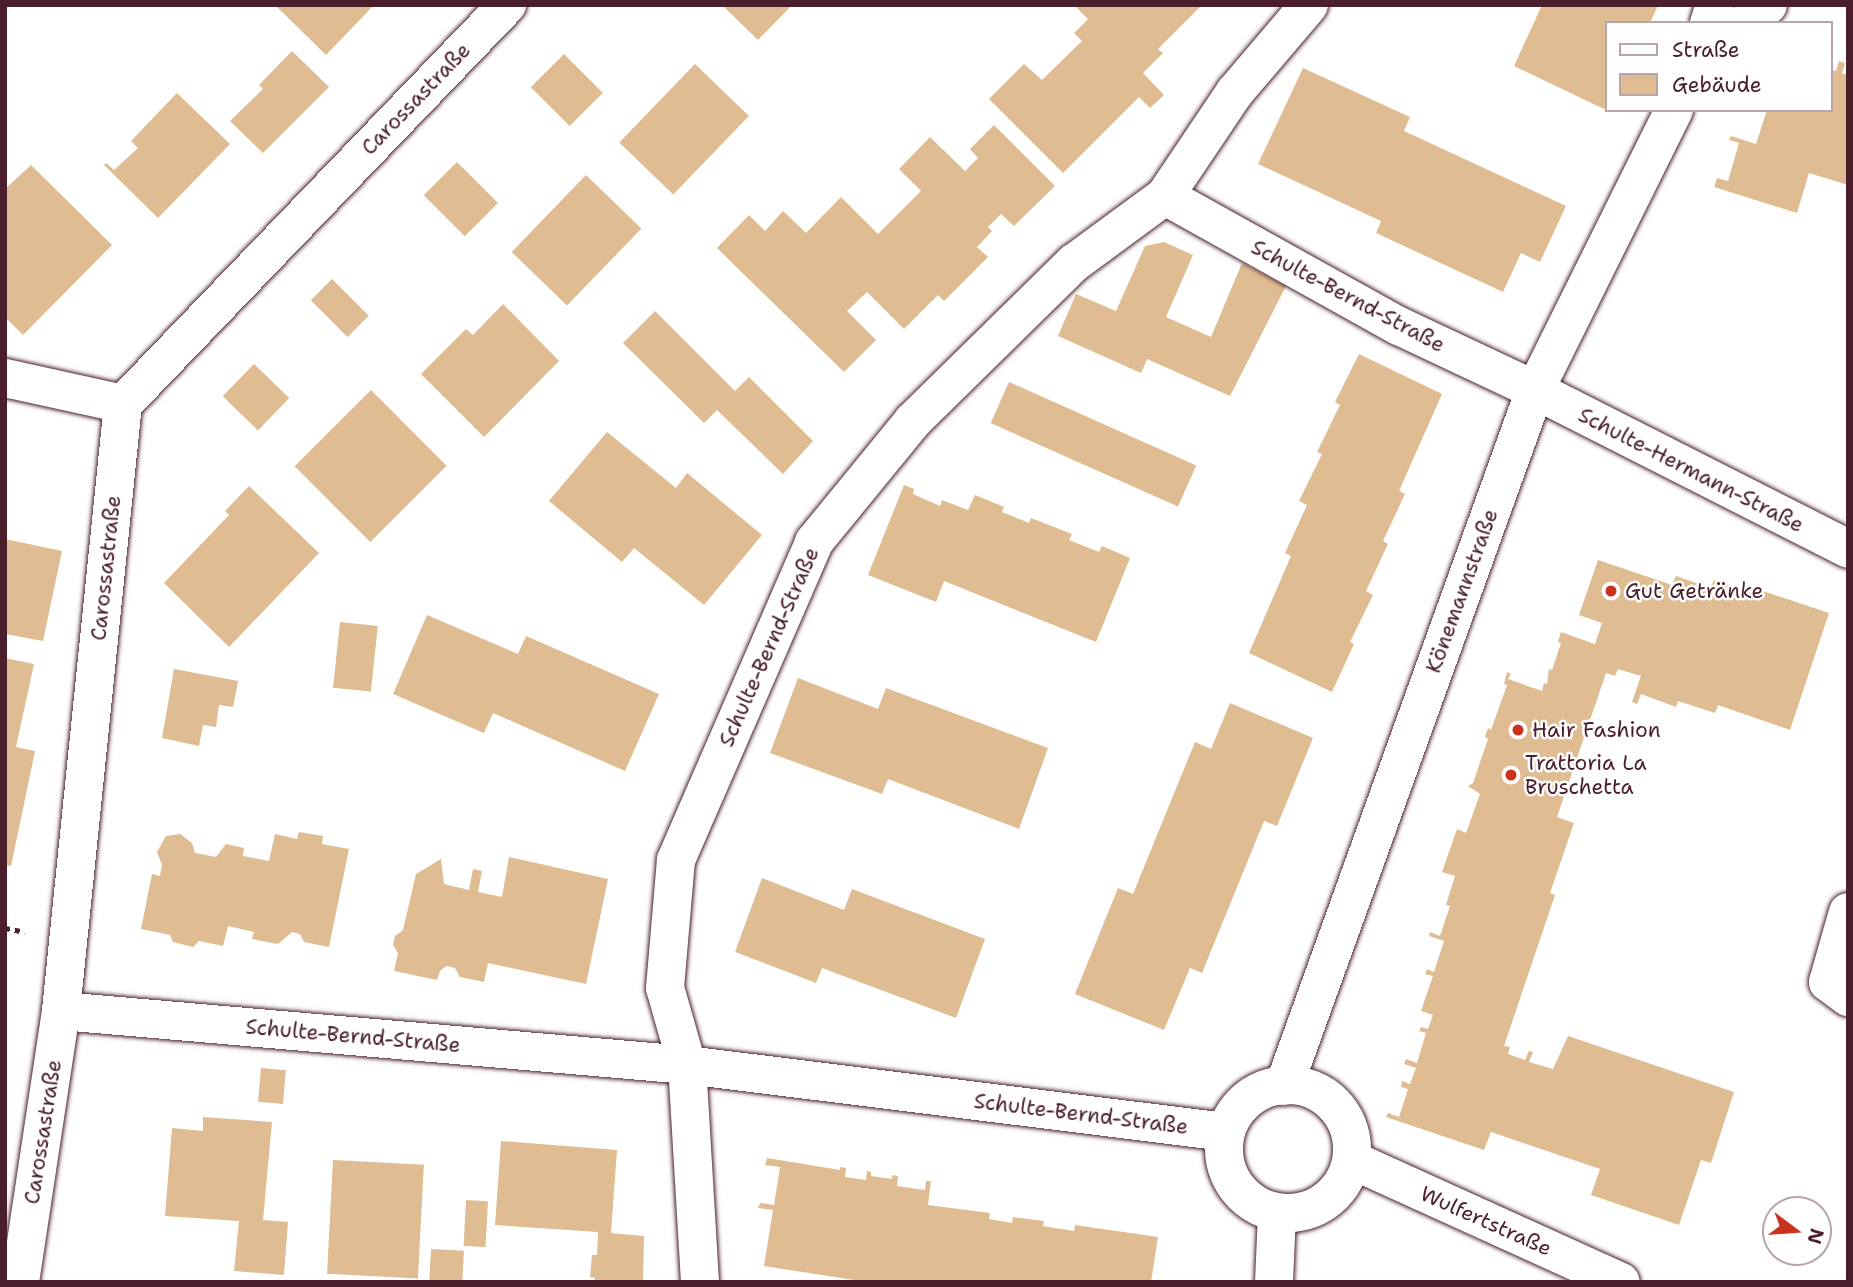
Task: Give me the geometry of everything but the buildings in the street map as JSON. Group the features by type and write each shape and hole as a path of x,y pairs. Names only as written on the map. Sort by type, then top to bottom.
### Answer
{"street":[{"name":"Carossastraße","path":"20,1282 61,1011 122,404 507,5"},
{"name":"Schulte-Bernd-Straße","path":"700,1282 687,1065 665,988 676,860 814,542 913,421 1074,263 1165,196 1235,92 1309,5"},
{"path":"1748,21 1768,5"},
{"name":"Könemannstraße","path":"1284,1086 1535,390 1673,112"},
{"name":"Schulte-Bernd-Straße","path":"1165,196 1398,326 1535,390"},
{"path":"5,378 122,404"},
{"name":"Schulte-Hermann-Straße","path":"1535,390 1848,550"},
{"path":"1848,912 1828,982 1848,997"},
{"name":"Schulte-Bernd-Straße","path":"61,1011 687,1065 1226,1132"},
{"path":"1284,1086 1314,1092 1339,1110 1349,1128 1352,1160 1343,1181 1321,1204 1300,1213 1277,1213 1252,1203 1234,1184 1224,1159 1226,1132 1235,1114 1248,1099 1265,1090 1284,1086"},
{"name":"Wulfertstraße","path":"1352,1160 1621,1282"},
{"path":"1275,1282 1277,1213"}],"place":[{"name":"Gut Getränke","path":"1611,591"},
{"name":"Hair Fashion","path":"1518,730"},
{"name":"Trattoria La Bruschetta","path":"1511,775"}]}
